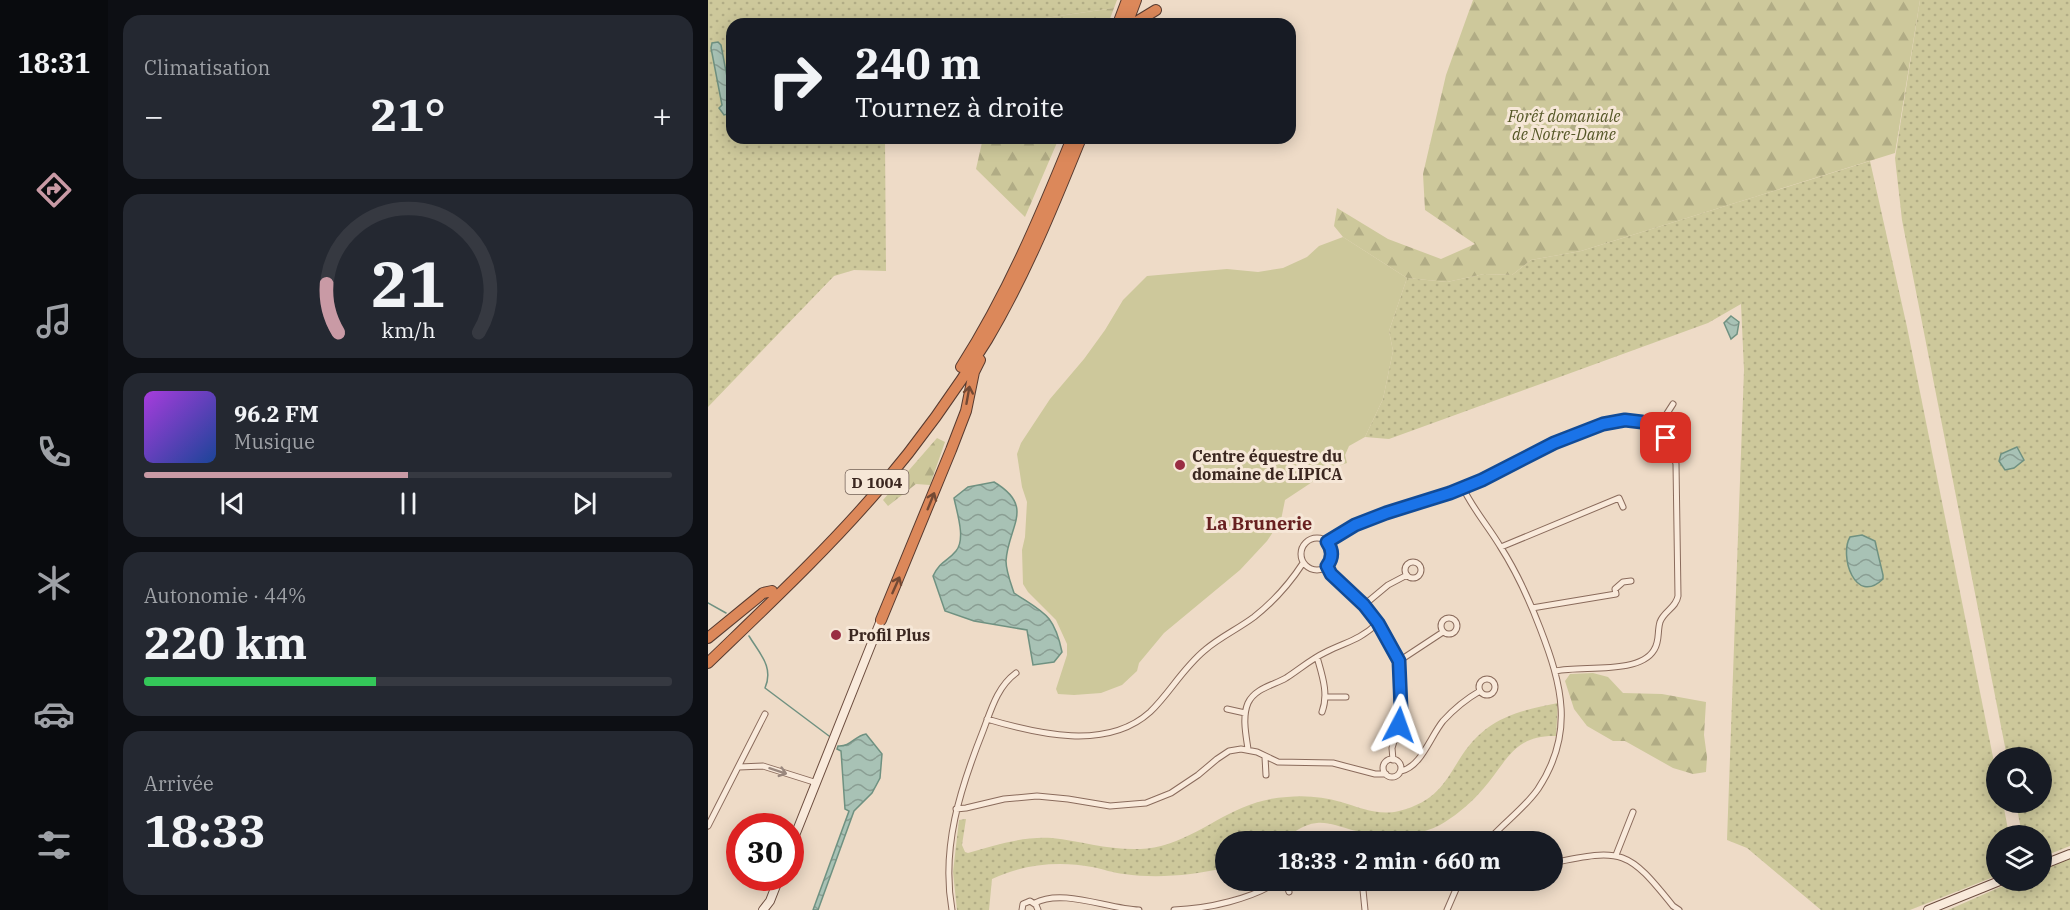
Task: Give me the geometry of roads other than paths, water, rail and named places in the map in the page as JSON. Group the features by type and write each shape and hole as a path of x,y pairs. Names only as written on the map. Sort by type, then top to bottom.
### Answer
{"highway":[{"path":"1120,18 1127,0"},
{"path":"1129,18 1136,0"},
{"path":"1143,18 1156,10"},
{"name":"D 1004","path":"708,654 826,538 875,484 942,396 1010,280 1070,144"},
{"name":"D 1004","path":"708,663 831,542 880,489 931,423 986,341 1029,260 1078,144"},
{"path":"881,620 966,411 970,385 986,341"},
{"path":"708,638 763,593 772,591"}],"main road":[{"path":"804,814 881,620"},
{"path":"2052,861 2070,854"},
{"path":"1928,910 1986,886"},
{"path":"763,910 770,906 775,891"}],"street":[{"path":"1657,429 1673,404"},
{"path":"1327,542 1355,525 1463,488 1554,443 1603,424 1631,420 1657,429 1671,447 1676,464 1678,592 1676,603 1663,616 1657,645 1646,658 1620,666 1556,671"},
{"path":"1463,488 1501,547 1532,608 1556,671 1561,693 1562,715 1558,742 1544,778 1530,798 1498,831"},
{"path":"1501,547 1619,498 1623,507"},
{"path":"1317,538 1327,542 1332,557 1327,566 1317,570 1307,567 1301,554 1307,542 1317,538"},
{"path":"987,720 1036,731 1087,735 1107,734 1129,726 1153,708 1195,659 1252,618 1279,595 1304,563"},
{"path":"1327,566 1331,574 1364,605 1378,623 1399,661 1401,709 1392,748 1393,760"},
{"path":"1364,605 1388,585 1407,575"},
{"path":"1532,608 1616,594 1616,589 1623,582 1631,581"},
{"path":"1248,749 1245,713 1255,694 1287,678 1317,657 1357,640 1378,623"},
{"path":"1399,661 1443,632"},
{"path":"1317,657 1325,697 1322,712"},
{"path":"952,910 949,863 956,809 969,767 1000,688 1016,673"},
{"path":"956,809 1004,799 1037,796 1110,806 1146,803 1171,793 1229,751 1248,749 1278,762 1333,763 1394,777 1413,766 1443,721 1461,703 1480,691"},
{"path":"1325,697 1346,697"},
{"path":"1227,709 1245,713"},
{"path":"708,826 765,714"},
{"path":"1265,757 1266,776"},
{"path":"1386,774 1383,769 1385,763 1393,760 1399,763 1401,771"},
{"path":"739,767 763,766 817,783"},
{"path":"1617,855 1633,812"},
{"path":"1563,861 1595,854 1617,855 1641,868 1677,910"},
{"path":"1174,910 1215,907 1258,891"},
{"path":"1363,891 1365,910"},
{"path":"1447,910 1454,891"},
{"path":"1035,903 1042,899 1066,898 1103,908 1139,910"},
{"path":"1022,910 1025,902 1030,901 1035,903 1038,910"}],"water":[{"path":"718,42 721,45 726,71 726,114 724,115 719,108 722,105 712,43"},
{"path":"1731,316 1739,322 1737,334 1731,339 1724,323"},
{"path":"2017,447 2024,460 2014,468 2005,470 1999,461 2001,454"},
{"path":"994,482 1007,491 1017,509 1006,561 1011,586 1014,593 1040,610 1051,622 1062,652 1054,662 1033,665 1027,630 974,621 945,611 933,576 959,546 960,526 954,498 968,487"},
{"path":"1862,535 1875,541 1883,575 1883,579 1873,586 1857,583 1848,566 1847,545 1850,537"},
{"path":"866,734 882,754 880,778 872,793 854,811 818,910 813,910 849,811 845,809 841,751 837,749 838,746 846,745"}],"waterway":[{"path":"708,603 726,613"},
{"path":"749,636 767,667 765,688 829,736"}],"place":[{"name":"Centre équestre du domaine de LIPICA","path":"1180,465"},
{"name":"Profil Plus","path":"836,635"}],"district":[{"name":"La Brunerie","path":"1259,523"}],"park label":[{"name":"Forêt domaniale de Notre-Dame","path":"1564,125"}]}
